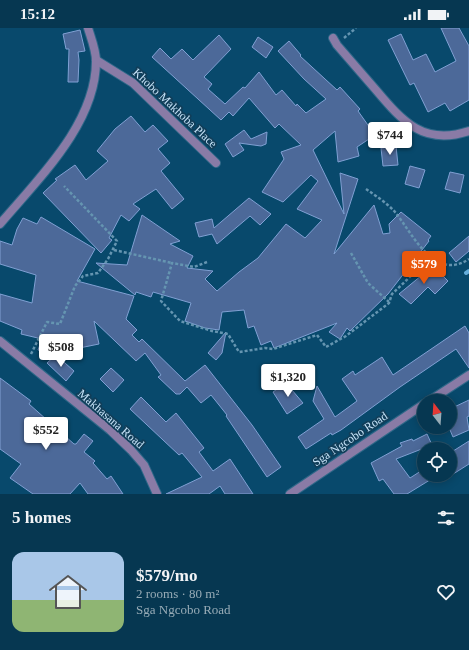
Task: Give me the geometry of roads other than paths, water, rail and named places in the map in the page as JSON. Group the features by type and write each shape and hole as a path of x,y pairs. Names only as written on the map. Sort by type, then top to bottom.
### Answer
{"street":[{"path":"0,224 61,152 82,119 94,82 96,60 88,28"},
{"path":"333,38 337,45 399,117 417,130 436,136 453,136 469,131"},
{"name":"Khobo Makhoba Place","path":"96,60 133,83 216,163"},
{"name":"Makhasana Road","path":"0,341 110,430 131,450 144,465 157,494"},
{"path":"440,394 469,376"},
{"name":"Sga Ngcobo Road","path":"290,494 417,409"}]}
